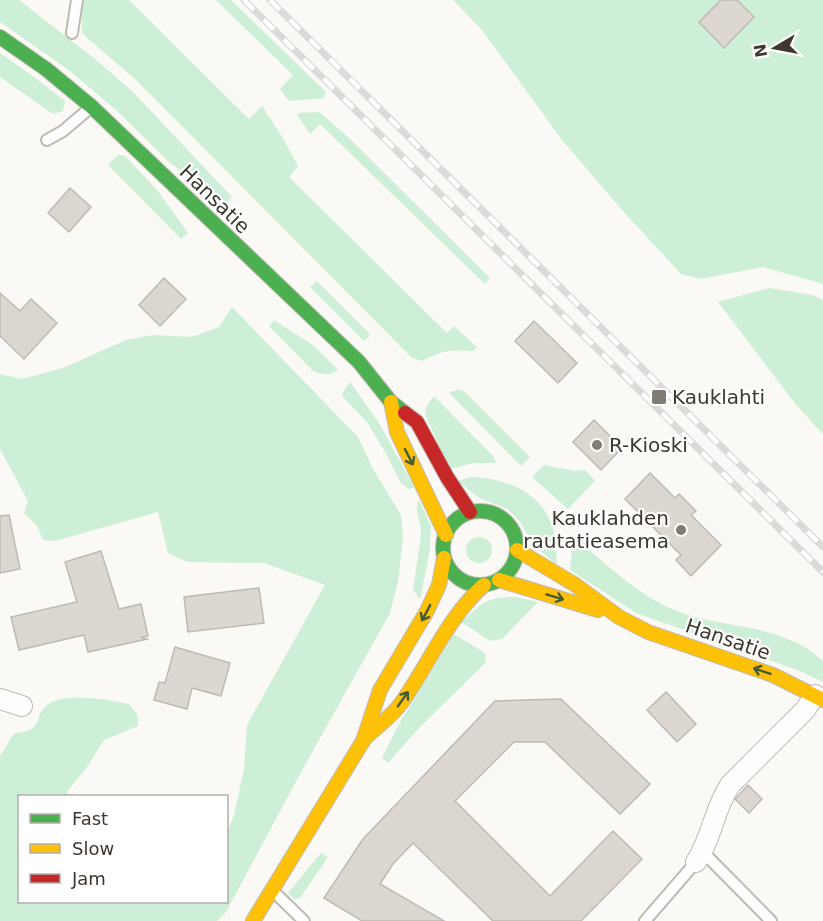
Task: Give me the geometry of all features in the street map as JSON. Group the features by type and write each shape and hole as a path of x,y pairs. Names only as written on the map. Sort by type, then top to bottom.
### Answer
{"main road":[{"name":"Hansatie","path":"0,37 92,107 359,362 391,402 417,422 447,477 470,512"},
{"name":"Hansatie","path":"391,402 397,432 446,535"},
{"path":"253,921 363,741 380,690 439,585 446,535 456,520 470,512 486,512 504,520 512,529 516,540 517,550 509,571 499,580 484,585 460,580 448,567 444,558"},
{"name":"Hansatie","path":"517,550 574,584 619,617 648,632 773,675 819,698"},
{"name":"Hansatie","path":"499,580 619,617"},
{"path":"363,741 401,704 450,624 468,600 484,585"}],"street":[{"path":"700,857 720,799 730,785 819,698"},
{"path":"0,699 22,706"}],"lane":[{"path":"72,33 77,0"},
{"path":"47,140 63,131 92,107"},
{"path":"645,921 700,857 771,921"},
{"path":"271,890 304,921"}],"green space":[{"path":"0,0 19,0 95,59 132,91 232,197 225,204 170,163 116,110 70,71 0,22"},
{"path":"81,0 129,0 249,119 262,106 298,166 289,177 447,333 454,326 477,347 473,351 441,353 422,361 412,358 136,80 85,36 82,32"},
{"path":"216,0 231,0 326,92 324,98 289,101 280,89 293,75"},
{"path":"453,0 823,0 823,284 763,267 701,279 681,274 562,140 482,30"},
{"path":"0,53 65,101 63,111 53,114 0,77"},
{"path":"319,112 348,137 490,278 485,284 320,124 310,134 297,115"},
{"path":"118,155 125,156 157,190 188,233 181,239 108,165"},
{"path":"317,281 369,333 369,337 364,341 310,287"},
{"path":"769,288 813,295 823,300 823,434 797,406 718,302"},
{"path":"232,307 358,437 373,469 401,515 403,537 398,582 390,613 226,912 217,921 0,921 0,756 14,733 24,732 35,726 41,712 50,703 78,697 129,704 137,714 138,726 104,740 87,767 67,792 68,795 18,795 18,903 228,903 228,830 234,816 244,769 247,725 325,585 264,563 187,562 168,553 158,512 55,541 43,540 37,526 24,513 28,501 0,449 0,374 21,379 63,368 126,340 153,335 192,337 219,327"},
{"path":"274,320 313,345 338,370 326,374 313,371 269,326"},
{"path":"350,382 379,423 414,487 409,489 401,483 367,422 343,397 342,393"},
{"path":"458,389 465,392 530,457 521,466 449,393"},
{"path":"434,396 493,456 496,463 473,463 450,469 425,414 427,405"},
{"path":"544,465 575,471 585,470 595,481 568,509 532,477"},
{"path":"471,477 509,484 531,496 540,505 553,528 557,565 533,545 521,523 508,509 479,498 458,481"},
{"path":"419,500 431,526 430,549 420,599 413,590 421,535 417,512"},
{"path":"570,533 634,587 662,604 706,620 768,632 804,647 823,661 823,682 800,671 636,613 570,570 572,549"},
{"path":"479,537 488,541 492,550 488,559 479,563 470,559 466,550 470,541"},
{"path":"515,597 538,602 502,639 490,641 461,622 491,600"},
{"path":"454,634 482,651 486,655 485,663 418,729 388,763 382,758 399,724"},
{"path":"321,853 328,857 300,898 294,899 288,893"}],"building":[{"path":"721,0 737,0 754,17 724,48 699,22"},
{"path":"70,188 91,207 69,232 48,213"},
{"path":"164,278 186,299 160,326 139,305"},
{"path":"0,293 20,311 31,299 57,323 24,359 0,336"},
{"path":"534,321 577,363 558,383 515,341"},
{"name":"R-Kioski","path":"594,420 622,448 601,470 573,442"},
{"name":"Kauklahden rautatieasema","path":"650,473 675,498 679,494 696,511 691,515 721,545 691,576 676,560 681,555 625,499"},
{"path":"9,515 20,569 0,573 0,516"},
{"path":"101,551 119,609 141,604 148,636 141,637 147,639 88,652 84,635 19,650 11,617 77,602 65,562"},
{"path":"259,588 264,623 188,632 184,597"},
{"path":"175,647 230,663 221,696 192,688 187,709 154,700 159,682 165,683"},
{"path":"666,692 696,724 677,742 647,710"},
{"path":"561,699 650,784 620,814 545,742 514,742 455,801 550,896 613,831 642,859 581,921 493,921 413,843 393,864 380,884 444,921 362,921 324,898 363,839 495,701"},
{"path":"748,785 762,799 749,813 735,799"}],"railway":[{"path":"244,0 823,572"},
{"path":"270,0 823,547"}],"traffic: fast":[{"path":"0,37 46,69 92,107 359,362 391,402 405,413"},
{"path":"480,511 494,514 506,522 514,534 517,548 514,562 506,574 494,582 480,585 466,582 454,574 446,562 443,548 446,534 454,522 466,514 480,511"}],"traffic: slow":[{"path":"391,402 397,432 446,535"},
{"path":"517,550 574,584 619,617 648,632 773,675 823,700"},
{"path":"253,921 363,741 380,690 427,611 439,585 444,558"},
{"path":"499,580 598,610"},
{"path":"366,737 398,707 460,611 484,585"}],"traffic: jam":[{"path":"405,413 417,422 447,477 470,512"}],"place":[{"name":"Kauklahti","path":"659,397"},
{"name":"R-Kioski","path":"597,445"},
{"name":"Kauklahden rautatieasema","path":"681,530"}]}
